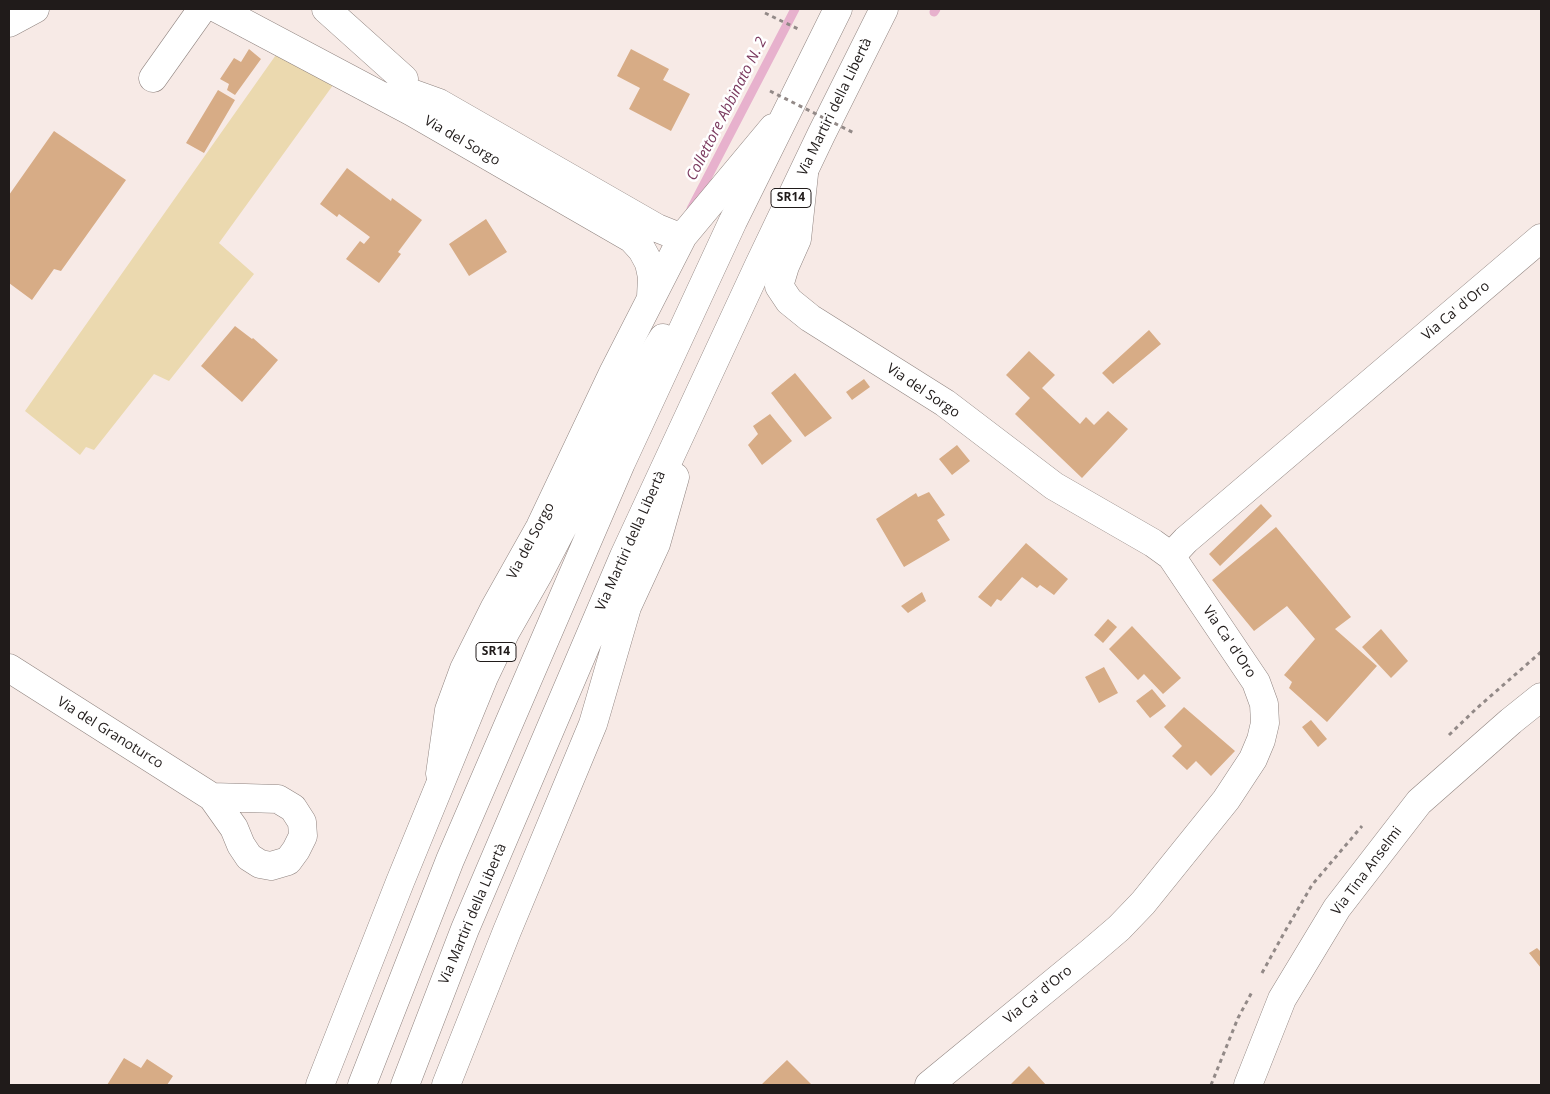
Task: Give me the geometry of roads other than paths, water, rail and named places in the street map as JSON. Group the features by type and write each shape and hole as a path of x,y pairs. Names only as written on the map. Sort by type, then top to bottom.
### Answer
{"street":[{"path":"153,78 202,9"},
{"name":"Via del Sorgo","path":"218,9 396,95 632,239 642,250 649,264 652,277 651,299"},
{"path":"326,9 404,79 396,95"},
{"name":"SR14","path":"362,1085 450,860 510,718 621,463 722,244 779,101 838,9"},
{"name":"Via Martiri della Libertà","path":"405,1085 465,929 624,556 700,389 804,170 884,9"},
{"name":"Via del Sorgo","path":"396,95 439,103 657,228 683,236"},
{"name":"Via del Sorgo","path":"437,792 449,710 464,669 495,607 540,527 614,371 683,236 779,101"},
{"name":"Via del Sorgo","path":"804,170 797,239 785,266 780,286 789,301 803,312 945,403 1054,486 1153,543 1171,556"},
{"name":"Via Ca' d'Oro","path":"929,1085 1119,928 1143,903 1226,800 1242,776 1258,746 1265,722 1264,704 1256,682 1171,556 1186,540 1541,238"},
{"name":"SR14","path":"320,1085 437,792 506,631 577,500 620,407 722,244"},
{"name":"SR14","path":"446,1085 507,931 593,724 627,607 656,544 700,389"},
{"name":"Via del Granoturco","path":"9,668 212,797"},
{"name":"Via Tina Anselmi","path":"1248,1085 1282,999 1337,908 1419,802 1511,721 1541,698"}],"waterway":[{"name":"Collettore Abbinato N. 2","path":"691,209 795,9"}]}
